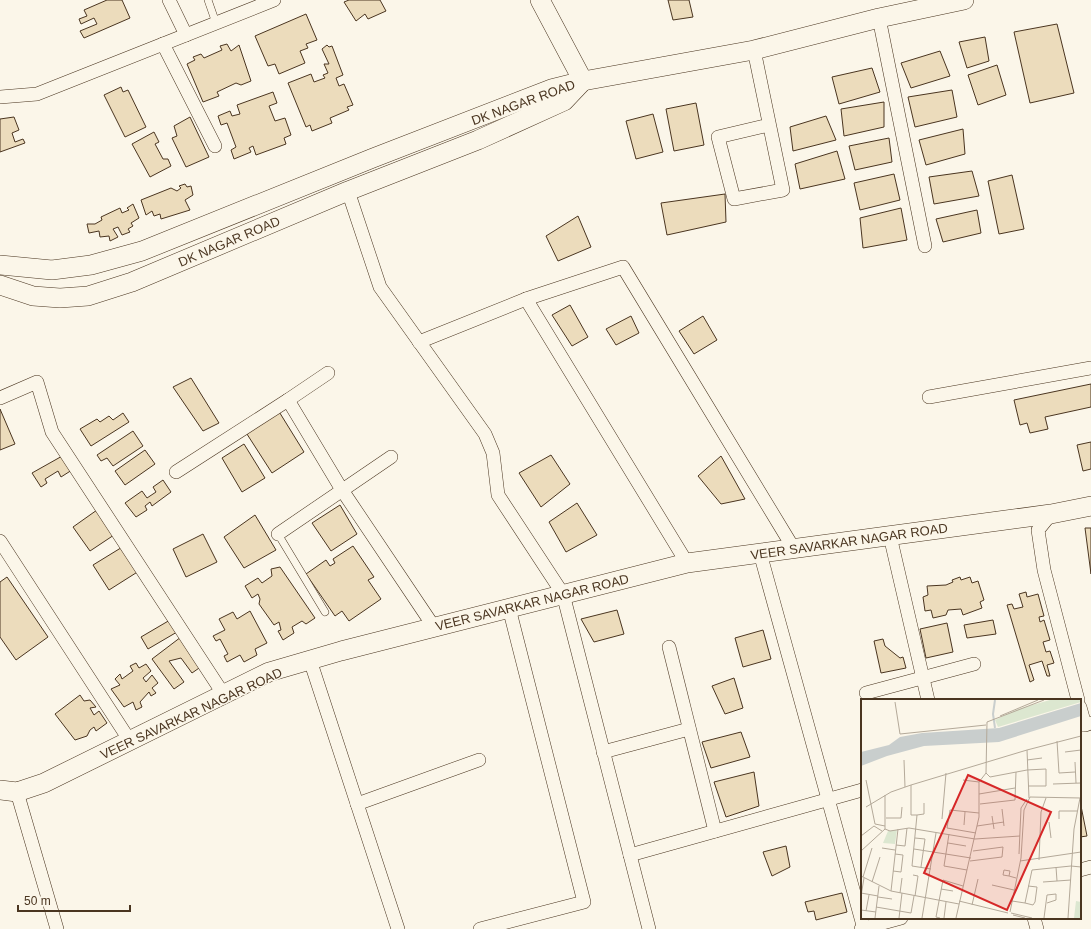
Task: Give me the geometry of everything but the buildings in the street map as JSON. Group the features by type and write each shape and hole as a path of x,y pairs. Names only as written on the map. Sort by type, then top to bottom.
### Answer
{"main road":[{"path":"540,0 584,81 754,50 879,18 964,0"},
{"name":"DK NAGAR ROAD","path":"0,286 33,296 60,298 88,296 132,282 348,191 478,140 564,101 584,81"},
{"name":"DK NAGAR ROAD","path":"0,265 52,270 91,265 142,251 372,158 551,89 584,81"},
{"name":"VEER SAVARKAR NAGAR ROAD","path":"8,791 44,783 269,672 434,627 687,563 1051,514 1091,506"}],"street":[{"path":"169,0 186,35"},
{"path":"0,97 37,94 216,23 267,1"},
{"path":"879,18 925,246"},
{"path":"163,44 215,146"},
{"path":"754,50 770,126 783,190 734,199 718,137 770,126"},
{"path":"348,191 380,287 485,434 493,453 498,495 563,594 649,929"},
{"path":"419,342 526,299 622,267 794,549"},
{"path":"526,299 687,563"},
{"path":"928,397 1091,368"},
{"path":"176,472 328,373"},
{"path":"0,398 37,382 52,432 224,695"},
{"path":"288,400 342,490 434,627"},
{"path":"278,534 391,458"},
{"path":"1051,514 1038,530 1044,570 1078,699"},
{"path":"890,536 928,699"},
{"path":"0,541 130,741"},
{"path":"760,553 863,929 898,919"},
{"path":"480,929 584,902 509,608"},
{"path":"669,647 716,831"},
{"path":"310,660 398,929"},
{"path":"866,693 974,664"},
{"path":"1081,711 1085,725"},
{"path":"604,752 690,728"},
{"path":"357,804 479,760"},
{"path":"630,855 861,790"},
{"path":"8,791 56,929"},
{"path":"1081,870 1091,867"},
{"path":"1034,919 1037,929"}],"lane":[{"path":"208,0 216,23"},
{"path":"278,534 325,612"}]}
